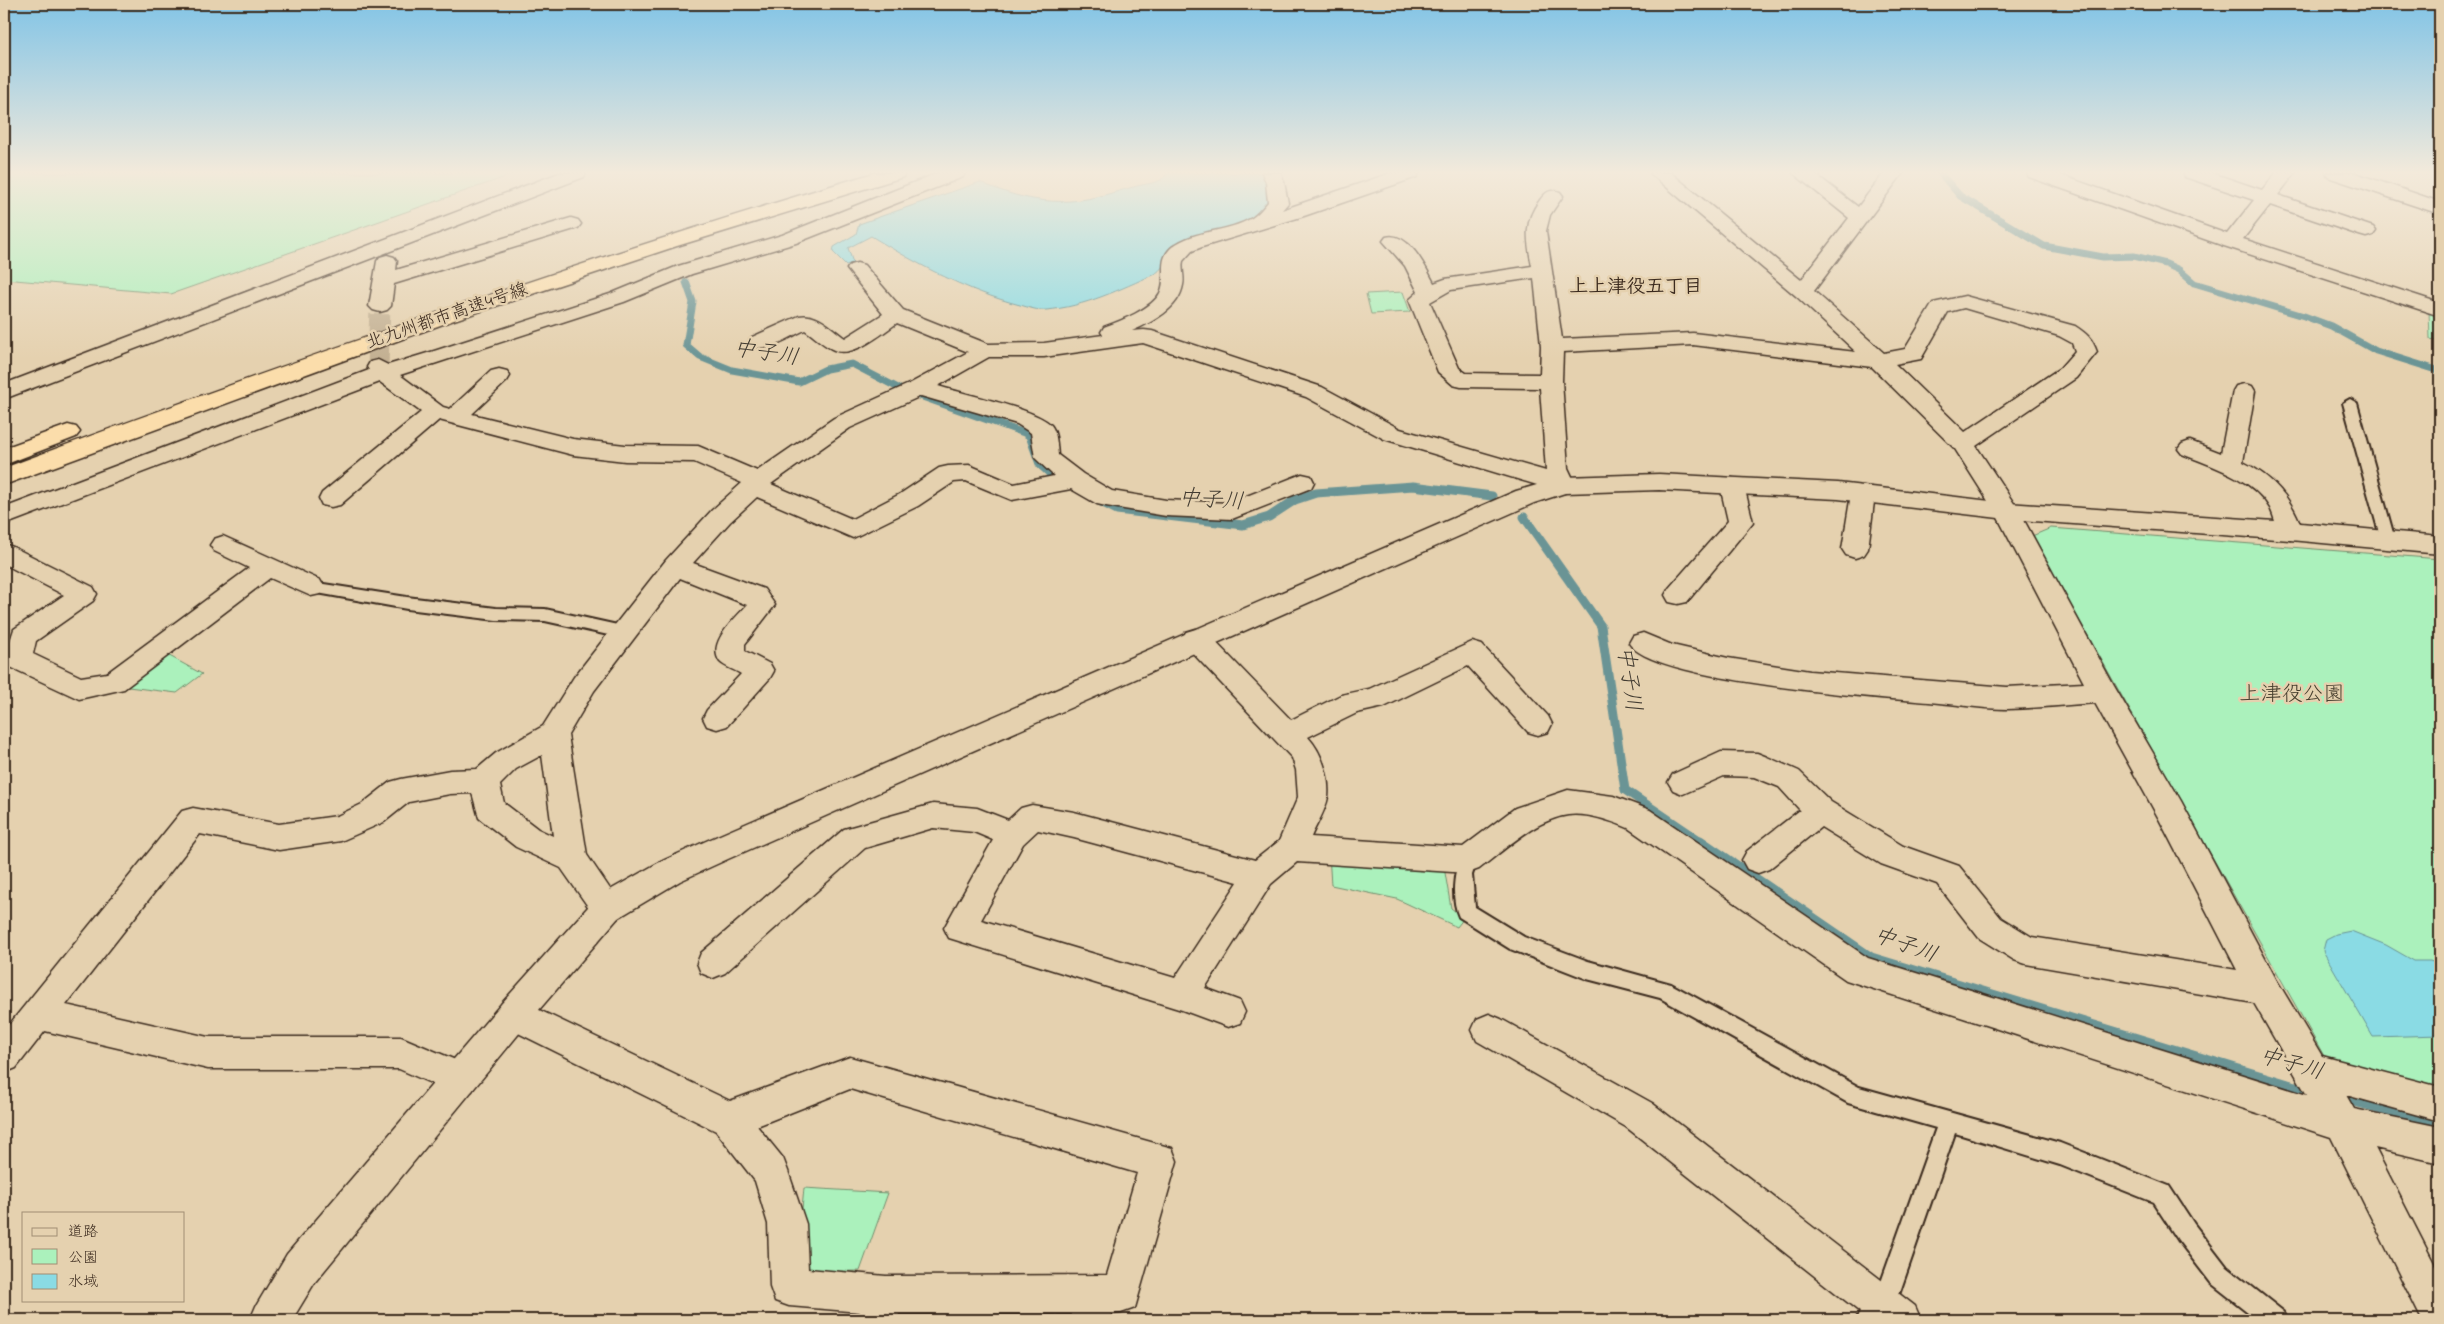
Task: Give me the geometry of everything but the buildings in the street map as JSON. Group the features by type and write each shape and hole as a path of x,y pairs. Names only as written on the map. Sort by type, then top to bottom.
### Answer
{"highway":[{"name":"北九州都市高速4号線","path":"4,457 260,362 398,314 640,235"},
{"name":"北九州都市高速4号線","path":"4,478 267,379 412,328 695,235"}],"street":[{"path":"4,392 412,235"},
{"path":"384,280 535,235"},
{"path":"4,518 380,370 442,356 616,298 684,270 800,235"},
{"path":"1086,344 1144,317 1166,301 1174,286 1170,266 1178,253 1197,242 1219,235"},
{"path":"1537,235 1543,270 1552,346 1551,381 1556,468 1564,485"},
{"path":"1733,235 1803,292 1879,361 1963,444 2007,511 2170,810 2264,990 2326,1095 2440,1315"},
{"path":"1803,292 1848,235"},
{"path":"2210,235 2440,310"},
{"path":"2231,242 2237,235"},
{"path":"1393,241 1414,264 1430,294"},
{"path":"380,306 390,243"},
{"path":"857,269 895,315 985,351 1044,350 1144,336 1314,392 1392,434 1564,485"},
{"path":"1543,270 1446,284 1419,300 1449,372 1461,380 1551,381"},
{"path":"1552,346 1693,339 1879,361 1913,354 1940,307 1965,302 2067,331 2082,340 2086,352 2068,373 1963,444"},
{"path":"760,342 807,322 842,346 855,342 895,315"},
{"path":"4,1057 193,820 279,837 341,828 373,813 401,791 450,782 484,780 506,761 553,734 584,684 622,632 675,566 721,516 756,484 842,423 919,388 985,351"},
{"path":"380,370 445,415 573,447 624,453 698,454 756,484 853,529 909,500 948,474 969,473 1012,492 1074,480"},
{"path":"331,499 500,376"},
{"path":"919,388 1025,419 1042,430 1047,458 1074,480 1106,498 1166,508 1232,511 1302,482"},
{"path":"2231,465 2244,391"},
{"path":"2190,449 2231,465 2267,488 2280,504 2290,531"},
{"path":"270,1320 301,1268 514,1014 607,908 669,872 1196,639 1525,497 1564,485 1659,482 1863,494 2007,511 2290,531 2440,545"},
{"path":"1678,595 1741,522 1732,486"},
{"path":"1855,549 1863,494"},
{"path":"223,545 311,587"},
{"path":"4,553 84,594 24,636 18,659 79,688 114,682 268,567"},
{"path":"675,566 755,596 762,605 731,642 731,656 760,671 717,718"},
{"path":"1182,995 1260,875 1291,849 1313,798 1311,770 1304,752 1289,734 1196,639"},
{"path":"1642,643 1666,654 1728,668 1810,681 2007,698 2104,692"},
{"path":"1289,734 1351,703 1374,699 1472,652 1538,724"},
{"path":"553,734 572,859 607,908"},
{"path":"1683,782 1721,764 1758,765 1789,779 1820,811 1892,855 1948,876 1990,928 2026,950 2264,990"},
{"path":"484,780 490,809 527,838 572,859"},
{"path":"1291,849 1468,860 1526,817 1568,802 1613,808 1640,820 1858,970 2326,1095 2440,1145"},
{"path":"1758,860 1820,811"},
{"path":"714,963 855,838 933,816 977,820 1012,835"},
{"path":"1228,1012 1182,995 960,928 1012,835 1032,817 1074,825 1260,875"},
{"path":"38,1014 208,1053 401,1053 460,1079"},
{"path":"514,1014 729,1119 770,1171 787,1224 789,1287 881,1308 1093,1307 1121,1294 1158,1161 850,1073 729,1119"},
{"path":"1489,1030 1639,1114 1884,1316"},
{"path":"2326,1095 2440,1104"}],"lane":[{"path":"2350,403 2388,540"},
{"path":"311,587 407,603 486,613 545,615 622,632"},
{"path":"1468,860 1462,875 1466,910 1517,943 1587,970 1664,990 1855,1096 2060,1154 2161,1194 2186,1232 2220,1275 2276,1320"},
{"path":"1884,1316 1949,1122"}],"green space":[{"path":"4,235 340,235 171,294 4,279"},
{"path":"1403,292 1410,312 1371,314 1366,294"},
{"path":"2429,312 2440,315 2440,341 2430,339"},
{"name":"上津役公園","path":"2051,528 2440,559 2440,1088 2376,1078 2324,1056 2032,536"},
{"path":"164,653 202,674 177,693 120,686"},
{"path":"1329,854 1444,867 1451,908 1464,918 1457,927 1397,899 1331,885"},
{"path":"804,1188 888,1193 860,1271 803,1272 800,1230"}],"water":[{"path":"855,235 1207,235 1183,244 1155,274 1088,301 1046,310 1030,308 962,285 871,236 848,248 853,263 846,265 833,252 834,247"},
{"path":"2351,931 2386,945 2414,961 2430,961 2440,965 2440,1035 2373,1037 2323,951 2326,939 2336,934"}],"waterway":[{"path":"2025,235 2044,246 2103,257 2134,256 2166,264 2179,270 2194,283 2304,316 2331,326 2376,351 2440,371"},
{"name":"中子川","path":"686,282 693,302 686,345 700,357 732,370 799,382 826,369 852,364 902,390"},
{"name":"中子川","path":"914,394 1024,433 1029,436 1039,464 1042,467"},
{"name":"中子川","path":"1041,465 1053,476"},
{"name":"中子川","path":"1099,501 1117,510 1243,525 1269,517 1295,500 1316,493 1413,486 1492,496"},
{"name":"中子川","path":"1524,517 1601,626 1625,790 1702,842"},
{"name":"中子川","path":"1700,841 1871,958 2288,1085 2314,1091"},
{"name":"中子川","path":"2339,1097 2440,1123"}],"tunnel":[{"path":"378,367 380,306"}],"district":[{"name":"上上津役五丁目","path":"1636,287"}]}
